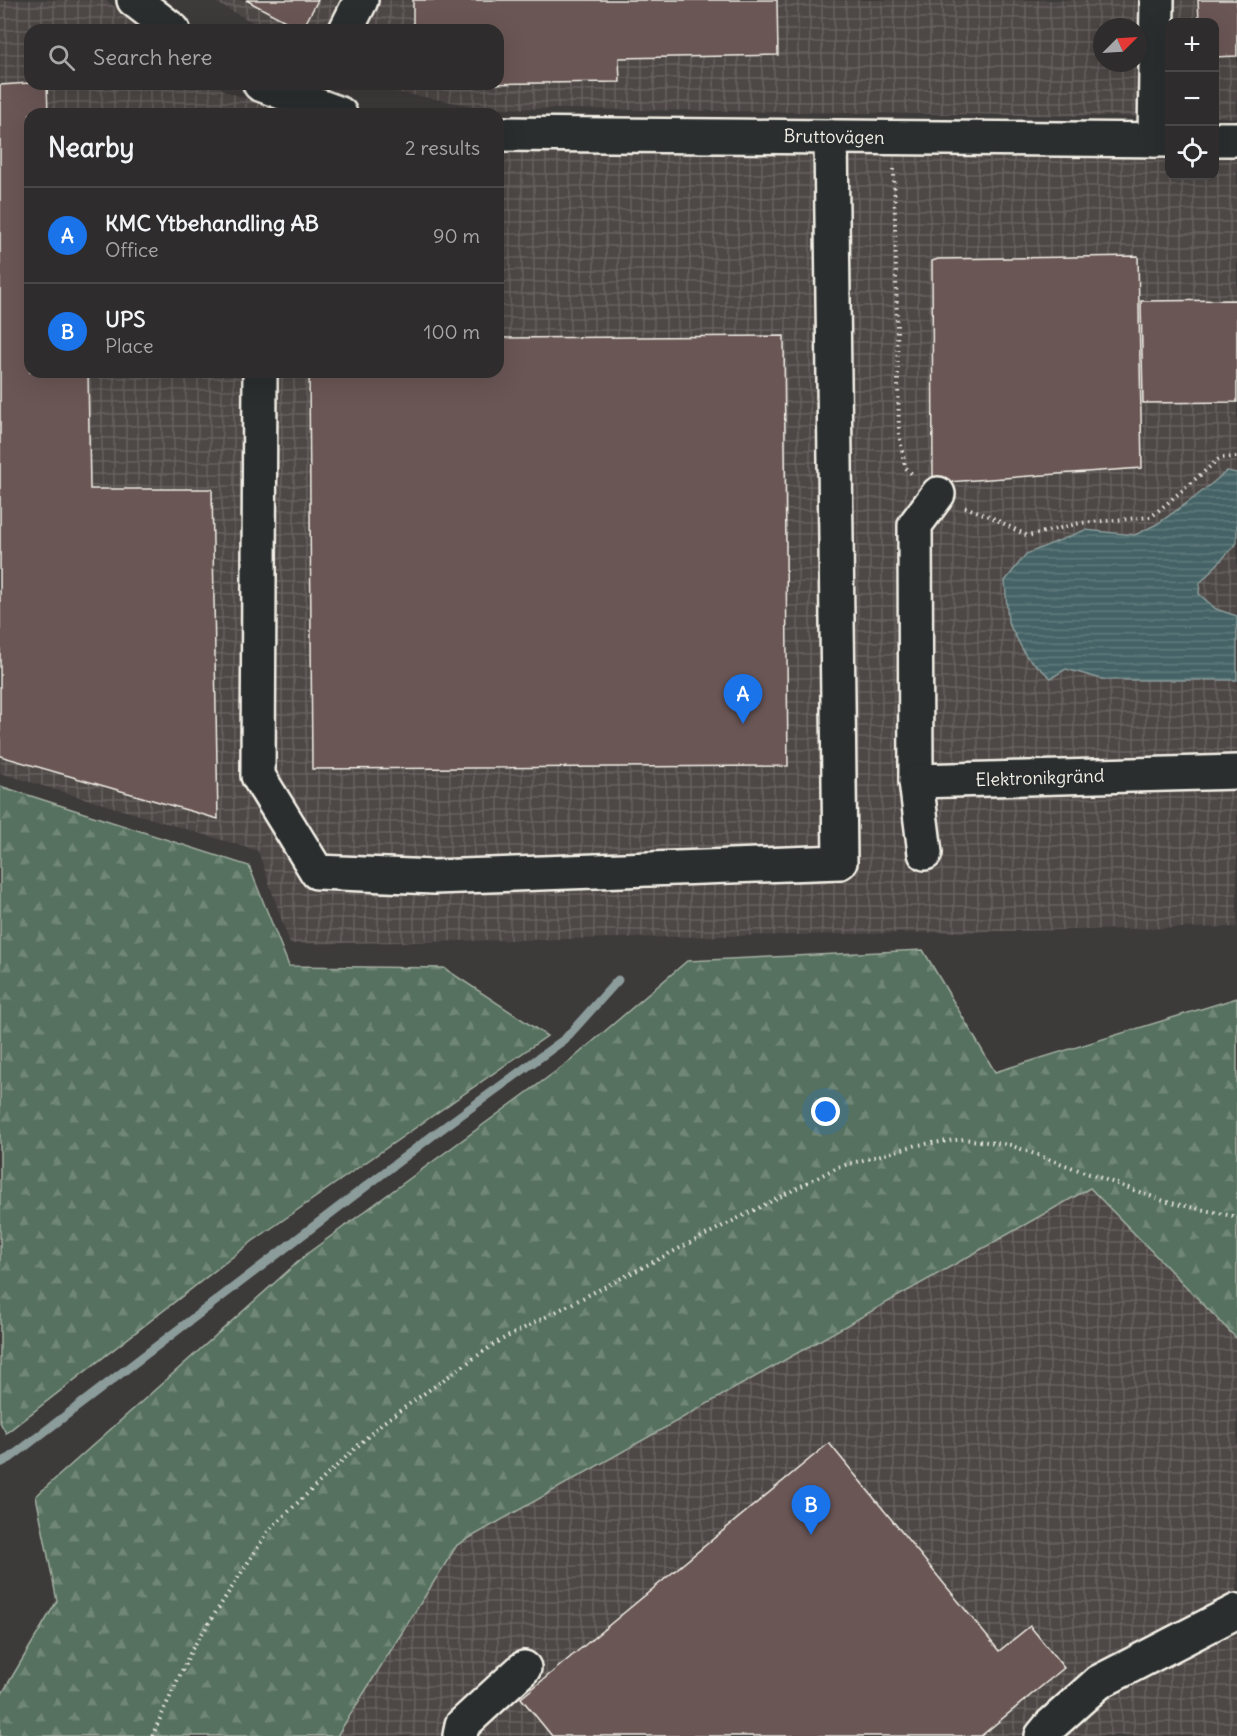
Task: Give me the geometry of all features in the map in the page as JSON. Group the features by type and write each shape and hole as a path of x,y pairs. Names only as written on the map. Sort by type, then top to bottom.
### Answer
{"street":[{"path":"349,24 361,0"},
{"path":"1157,0 1162,140"},
{"path":"141,2 166,24"},
{"path":"261,90 261,108"},
{"path":"296,90 314,93 333,108"},
{"name":"Bruttovägen","path":"504,134 1162,140"},
{"path":"260,378 258,776 317,872 434,877 840,862 831,137"},
{"path":"1219,139 1237,139"},
{"path":"925,853 916,781 915,525 938,494"},
{"name":"Elektronikgränd","path":"916,781 1237,772"},
{"path":"1042,1736 1050,1725 1099,1682 1237,1611"},
{"path":"460,1736 462,1725 524,1668"}],"path":[{"path":"893,137 899,433 905,467 925,488 1029,536 1080,523 1151,517 1220,458 1237,457"},
{"path":"152,1736 192,1649 269,1530 381,1424 497,1341 838,1167 917,1145 964,1139 1010,1145 1167,1202 1237,1217"}],"shaded area":[{"path":"0,0 106,0 137,24 24,24 24,90 224,90 273,108 24,108 24,378 504,378 504,150 1165,156 1165,180 1219,180 1219,156 1237,156 1237,927 290,944 258,851 0,773"},
{"path":"211,0 1237,0 1237,118 1219,117 1219,18 1165,18 1165,117 485,108 384,90 504,90 504,24 256,24"},
{"path":"1090,1188 1237,1339 1237,1736 337,1736 457,1545"}],"green space":[{"path":"0,786 249,866 289,966 444,968 547,1036 253,1241 6,1433 0,1422"},
{"path":"923,950 995,1072 1237,998 1237,1339 1090,1188 457,1545 337,1736 0,1736 0,1697 57,1601 36,1496 308,1253 570,1061 687,961"}],"water":[{"path":"1227,471 1237,473 1237,543 1200,583 1199,594 1216,609 1237,616 1237,680 1105,680 1066,669 1051,678 1026,656 1008,622 1005,581 1026,554 1085,530 1135,535 1157,524"}],"building":[{"path":"246,0 318,0 305,24 291,24"},
{"path":"413,0 777,0 778,55 619,58 620,82 504,84 504,24 413,24"},
{"path":"1198,0 1237,0 1237,56 1219,57 1219,18 1199,18"},
{"path":"24,83 24,90 47,90 48,108 24,108 24,378 88,378 90,489 212,489 218,819 0,756 0,85"},
{"path":"1138,256 1142,468 933,483 932,261 938,259"},
{"path":"1237,300 1237,402 1143,403 1141,301"},
{"path":"784,336 788,766 312,769 309,378 504,378 504,338"},
{"path":"829,1443 999,1651 1030,1626 1064,1668 981,1736 552,1736 521,1698"}],"waterway":[{"path":"0,1463 10,1458 432,1136 565,1039 618,980"}],"place":[{"name":"KMC Ytbehandling AB","path":"743,724"},
{"name":"UPS","path":"811,1535"}]}
